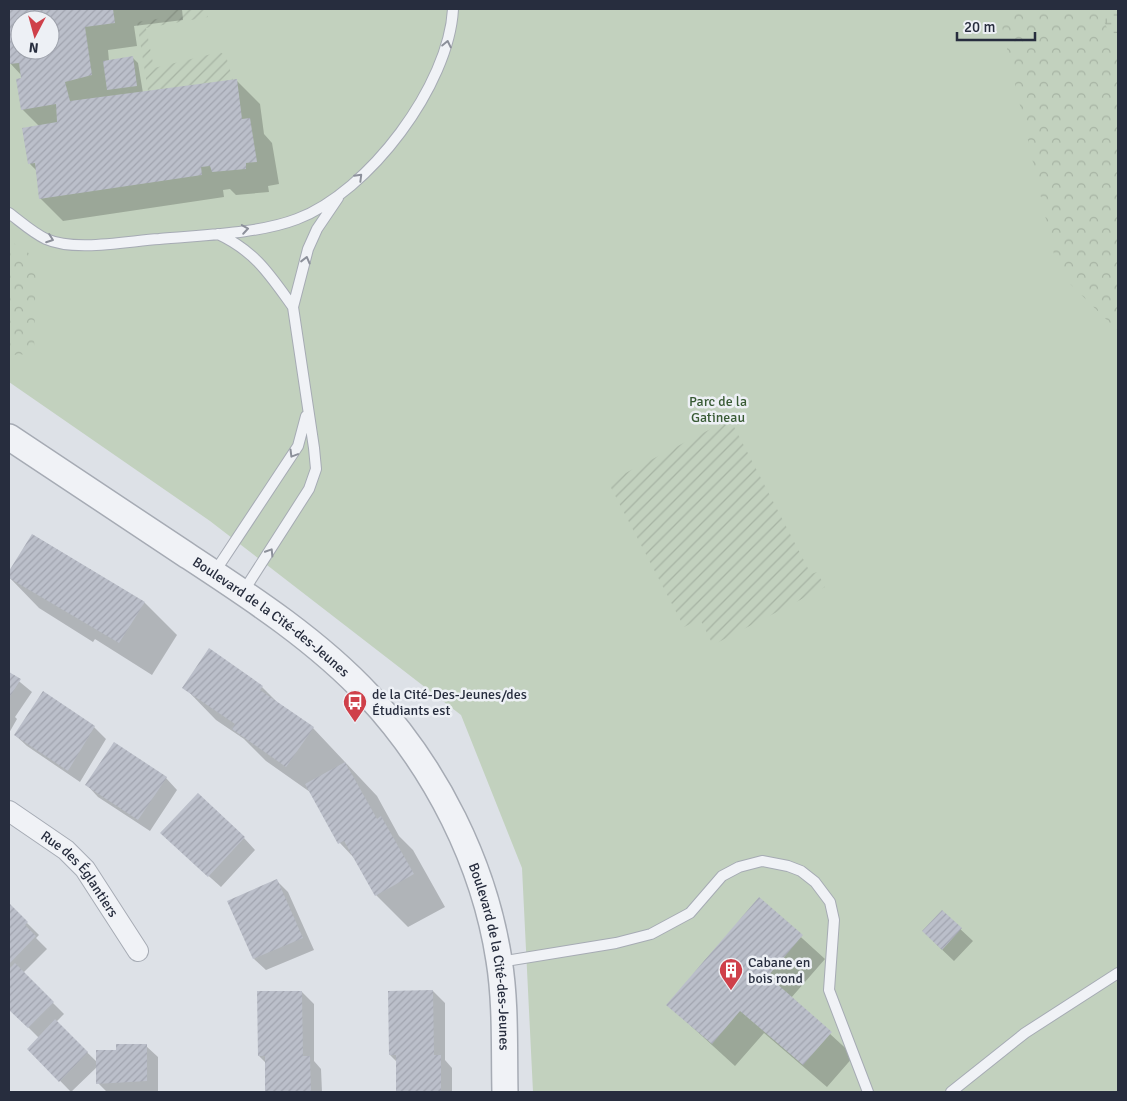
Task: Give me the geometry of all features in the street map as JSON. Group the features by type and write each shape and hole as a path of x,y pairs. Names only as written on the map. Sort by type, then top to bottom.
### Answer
{"street":[{"name":"Boulevard de la Cité-des-Jeunes","path":"9,437 243,592 343,670 374,702 416,754 439,790 473,864 484,893 500,962 505,1092"},
{"name":"Rue des Églantiers","path":"9,811 66,850 84,869 138,951"}],"lane":[{"path":"243,592 308,489 316,469 293,307 308,249 316,229 339,196 377,160 401,132 435,78 446,50 453,9"},
{"path":"9,213 47,240 66,244 94,244 218,234 297,219 339,196"},
{"path":"218,234 236,242 256,257 293,307"},
{"path":"214,573 298,446 308,408"},
{"path":"500,962 616,943 651,934 690,914 722,876 739,867 762,861 788,866 801,871 815,882 830,902 834,920 828,990 868,1092"},
{"path":"956,1090 1025,1033 1118,973"}],"green space":[{"name":"Parc de la Gatineau","path":"9,9 1118,9 1118,1092 533,1092 522,868 461,715 210,521 9,382"},
{"path":"168,9 206,9 208,17 146,28 154,68 220,52 226,56 233,80 148,91 137,22 169,17"},
{"path":"998,9 1098,9 1118,50 1118,331 1058,272"},
{"path":"1098,9 1118,9 1118,50"},
{"path":"9,240 36,258 34,354 9,355"},
{"path":"730,419 811,574 817,572 825,587 713,645 700,619 684,627 608,482"}],"building":[{"path":"9,9 113,9 115,23 85,27 92,75 65,82 70,101 237,79 242,119 250,118 257,162 246,163 246,169 212,172 210,166 201,167 202,175 39,199 35,163 28,164 22,128 57,122 56,104 21,110 16,79 21,78 19,63 9,64"},
{"path":"133,56 137,86 107,90 103,61"},
{"path":"32,534 145,602 119,643 9,578 9,571"},
{"path":"209,648 263,686 260,690 314,727 286,767 232,729 235,724 182,688"},
{"path":"9,672 21,679 9,698"},
{"path":"43,691 95,726 68,771 14,735"},
{"path":"114,742 167,777 138,820 85,785"},
{"path":"345,762 377,819 381,816 414,874 375,896 344,841 338,844 305,784"},
{"path":"198,793 245,837 208,877 160,833"},
{"path":"277,879 303,938 253,959 227,901"},
{"name":"Cabane en bois rond","path":"759,897 803,935 768,976 832,1032 803,1065 740,1011 712,1044 666,1005"},
{"path":"9,903 28,922 25,925 36,936 9,964"},
{"path":"942,910 962,928 942,950 922,931"},
{"path":"15,963 54,1002 28,1028 9,1010 9,969"},
{"path":"433,990 434,1055 441,1055 441,1092 396,1092 396,1055 389,1055 388,991"},
{"path":"257,991 302,991 303,1056 310,1056 311,1092 265,1092 265,1056 258,1056"},
{"path":"55,1019 88,1052 59,1082 27,1049"},
{"path":"116,1044 147,1044 147,1081 96,1084 96,1050 116,1050"}],"place":[{"name":"de la Cité-Des-Jeunes/des Étudiants est","path":"355,723"},
{"name":"Cabane en bois rond","path":"731,991"}]}
